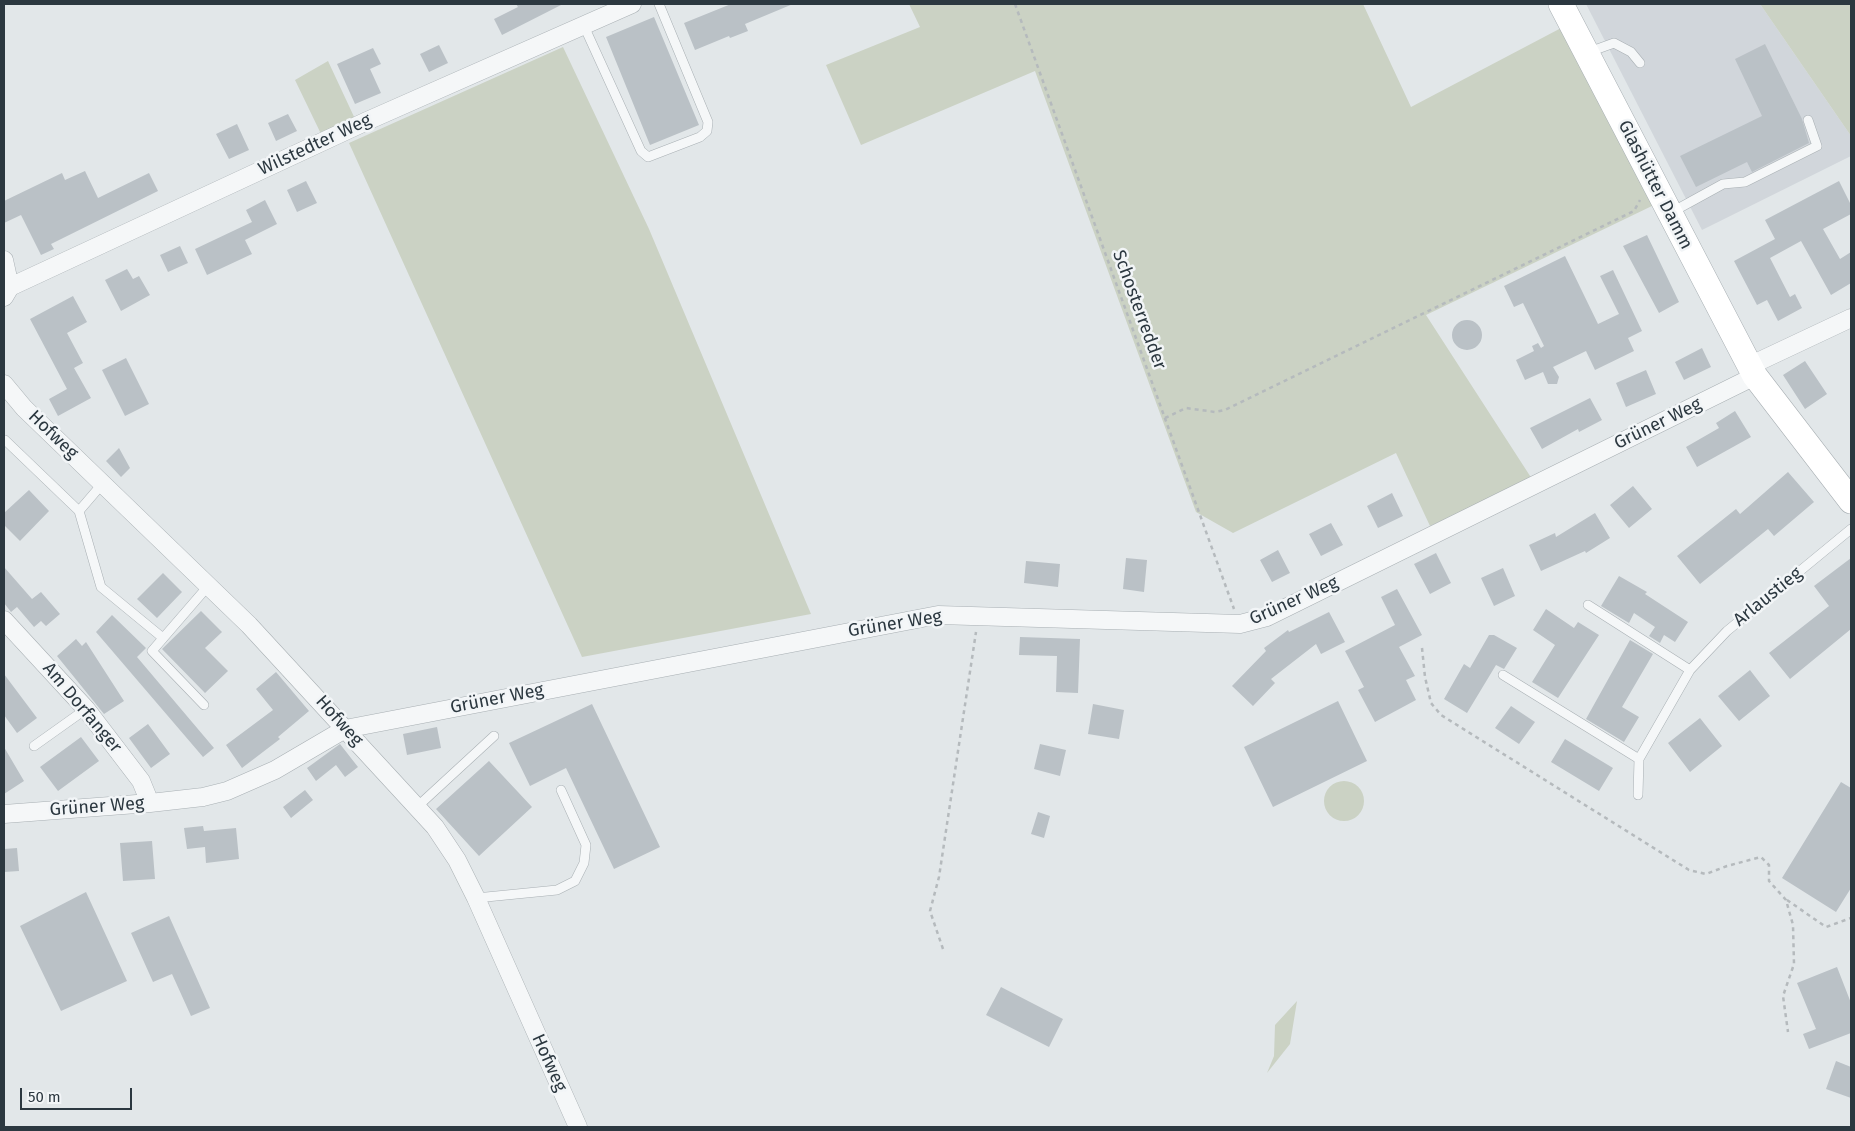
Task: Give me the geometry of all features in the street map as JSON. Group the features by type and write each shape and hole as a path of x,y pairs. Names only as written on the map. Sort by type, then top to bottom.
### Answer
{"street":[{"name":"Wilstedter Weg","path":"7,292 367,121 632,4"},
{"name":"Glashütter Damm","path":"1562,4 1586,54 1752,371 1851,501"},
{"path":"4,260 7,292"},
{"path":"1752,371 1851,318"},
{"name":"Grüner Weg","path":"4,814 203,797 246,784 275,770 345,729 938,615 1240,624 1276,613 1752,371"},
{"name":"Hofweg","path":"4,384 24,408 209,585 324,704 436,827 457,860 476,898 578,1127"},
{"name":"Am Dorfanger","path":"4,620 86,709 141,781 150,803"}],"lane":[{"path":"584,26 641,151 648,157 700,137 707,131 708,122 659,4"},
{"path":"1586,54 1614,43 1631,52 1640,63"},
{"path":"1669,213 1724,184 1745,182 1817,146 1808,120"},
{"path":"5,440 79,511 101,587 164,638"},
{"path":"79,511 102,483"},
{"name":"Arlaustieg","path":"1638,795 1640,758 1690,670 1727,630 1851,529"},
{"path":"204,705 152,651 209,585"},
{"path":"1588,605 1690,670"},
{"path":"1503,675 1640,758"},
{"path":"34,746 86,709"},
{"path":"418,806 494,736"},
{"path":"476,898 557,890 575,881 584,863 586,845 561,790"}],"path":[{"name":"Schosterredder","path":"1015,4 1240,624"},
{"path":"1165,418 1186,408 1215,412 1234,406 1634,211 1640,200 1636,192"},
{"path":"943,949 930,911 939,877 978,616"},
{"path":"1422,648 1425,677 1431,704 1441,715 1689,870 1706,874 1761,857 1769,865 1769,881 1786,900 1826,927 1851,918"},
{"path":"1786,900 1793,926 1794,964 1783,996 1788,1032"}],"shaded area":[{"path":"909,4 1363,4 1411,107 1563,27 1654,205 1426,315 1532,479 1430,526 1396,453 1233,533 1196,512 1035,71 861,145 826,65 920,27"},
{"path":"1586,4 1760,4 1851,136 1851,156 1702,230"},
{"path":"1760,4 1851,4 1851,136"},
{"path":"563,47 649,229 811,614 582,657 349,143"},
{"path":"328,61 356,121 322,136 295,80"},
{"path":"1348,781 1355,784 1361,790 1364,801 1363,809 1355,818 1348,821 1340,821 1333,818 1325,809 1324,797 1327,790 1336,782"},
{"path":"1297,1001 1290,1044 1267,1073 1274,1056 1275,1025"}],"building":[{"path":"516,4 563,4 502,35 494,19 518,7"},
{"path":"731,4 793,4 745,24 748,31 730,38 729,36 695,50 684,23"},
{"path":"654,17 699,125 650,145 606,37"},
{"path":"1765,44 1802,119 1809,143 1752,172 1747,162 1696,187 1680,156 1762,116 1735,59"},
{"path":"439,45 448,63 429,72 420,54"},
{"path":"373,48 381,64 370,69 381,93 355,104 337,64"},
{"path":"288,114 297,131 276,141 268,123"},
{"path":"237,124 249,150 229,159 216,134"},
{"path":"85,171 98,198 149,173 158,191 51,244 54,249 41,255 21,215 4,223 4,201 62,173 65,180"},
{"path":"306,181 317,203 297,212 287,190"},
{"path":"1839,181 1851,205 1851,214 1823,229 1840,259 1851,252 1851,283 1831,295 1801,241 1770,258 1790,297 1795,294 1802,308 1778,321 1767,300 1757,305 1734,261 1775,239 1765,220"},
{"path":"265,200 277,224 245,240 252,254 207,275 195,249 252,222 246,210"},
{"path":"1647,235 1679,302 1659,313 1623,246"},
{"path":"180,246 188,263 168,272 160,255"},
{"path":"1565,256 1598,324 1619,314 1600,276 1613,270 1642,331 1628,338 1634,351 1595,370 1586,351 1553,367 1559,377 1557,384 1548,384 1543,372 1525,380 1516,360 1534,351 1532,346 1538,343 1541,348 1544,346 1523,303 1514,307 1504,286"},
{"path":"127,269 133,279 139,276 150,295 121,311 105,280"},
{"path":"73,296 87,322 67,333 83,363 74,368 91,398 58,416 49,399 67,389 30,319"},
{"path":"1467,320 1477,325 1482,335 1477,345 1467,350 1457,345 1452,335 1457,325"},
{"path":"1702,348 1711,367 1684,380 1675,362"},
{"path":"126,358 149,404 125,416 102,370"},
{"path":"1805,361 1827,394 1805,409 1783,375"},
{"path":"1646,370 1656,394 1626,407 1616,383"},
{"path":"1590,398 1602,420 1579,432 1578,429 1542,449 1530,428"},
{"path":"1735,411 1751,437 1697,467 1686,447 1719,428 1716,423"},
{"path":"119,448 130,468 121,477 106,461"},
{"path":"1788,472 1814,502 1774,536 1768,529 1700,584 1677,556 1736,509 1740,514"},
{"path":"1633,486 1652,509 1629,528 1610,505"},
{"path":"29,490 49,511 20,541 4,525 4,513"},
{"path":"1392,493 1403,516 1378,528 1367,506"},
{"path":"1595,513 1610,538 1586,553 1585,551 1541,571 1529,545 1555,533 1556,537"},
{"path":"1331,523 1343,545 1321,556 1309,534"},
{"path":"1278,550 1290,573 1272,582 1260,560"},
{"path":"1436,553 1451,583 1430,594 1414,564"},
{"path":"1126,558 1147,560 1144,592 1123,589"},
{"path":"1851,558 1851,629 1790,679 1769,653 1829,606 1814,586"},
{"path":"1026,561 1060,564 1058,587 1024,583"},
{"path":"4,567 32,599 41,592 60,614 46,626 41,621 34,627 17,607 11,612 4,603"},
{"path":"1503,568 1515,596 1494,606 1481,578"},
{"path":"163,573 182,592 157,618 137,599"},
{"path":"1619,576 1647,592 1645,594 1688,622 1675,642 1664,635 1660,643 1649,636 1655,627 1634,613 1629,623 1601,606"},
{"path":"1397,589 1422,635 1399,647 1415,676 1406,680 1416,700 1375,722 1358,690 1364,687 1345,651 1395,625 1381,597"},
{"path":"1546,609 1574,628 1578,622 1599,635 1558,698 1532,682 1555,645 1533,630"},
{"path":"201,611 222,632 205,648 228,671 205,693 162,649"},
{"path":"1329,612 1345,642 1321,654 1316,644 1271,679 1275,683 1253,706 1232,686 1266,651 1264,648 1288,630 1289,632"},
{"path":"112,615 146,648 137,657 214,748 203,757 96,632"},
{"path":"1489,635 1494,635 1517,648 1504,669 1496,665 1467,713 1444,699 1464,664 1470,668"},
{"path":"1020,637 1080,639 1078,693 1056,692 1057,656 1019,655"},
{"path":"76,639 82,646 86,642 124,701 104,714 57,656"},
{"path":"1630,640 1653,654 1622,707 1639,717 1624,742 1586,719"},
{"path":"1750,670 1770,696 1739,721 1718,696"},
{"path":"276,672 309,711 278,737 280,739 242,768 226,745 273,710 256,689"},
{"path":"4,674 37,718 17,733 4,715"},
{"path":"1338,701 1367,761 1273,807 1244,747"},
{"path":"592,704 660,847 614,869 566,768 530,786 509,743"},
{"path":"1093,704 1124,710 1119,739 1088,734"},
{"path":"1511,706 1535,722 1519,744 1495,728"},
{"path":"1700,718 1722,746 1690,772 1668,743"},
{"path":"148,724 170,754 151,768 129,738"},
{"path":"437,727 441,748 407,755 403,734"},
{"path":"81,737 99,761 58,791 40,767"},
{"path":"1565,739 1613,768 1599,791 1551,762"},
{"path":"340,744 358,767 345,777 336,765 316,781 307,768"},
{"path":"1040,744 1066,750 1060,776 1034,769"},
{"path":"4,747 24,781 4,794"},
{"path":"489,761 532,807 479,856 436,809"},
{"path":"1841,782 1851,788 1851,888 1836,912 1782,878"},
{"path":"305,790 313,800 291,818 283,807"},
{"path":"1038,812 1050,816 1044,838 1031,834"},
{"path":"203,826 204,831 236,828 239,859 206,863 205,847 187,849 184,828"},
{"path":"152,841 155,879 123,881 120,843"},
{"path":"17,848 19,871 4,872 4,849"},
{"path":"86,892 127,981 61,1011 20,926"},
{"path":"169,916 210,1008 191,1016 172,974 153,982 131,933"},
{"path":"1837,967 1851,1003 1851,1033 1809,1049 1803,1034 1816,1029 1797,983"},
{"path":"1001,987 1063,1019 1049,1047 986,1015"},
{"path":"1836,1061 1851,1067 1851,1098 1826,1089"}]}
